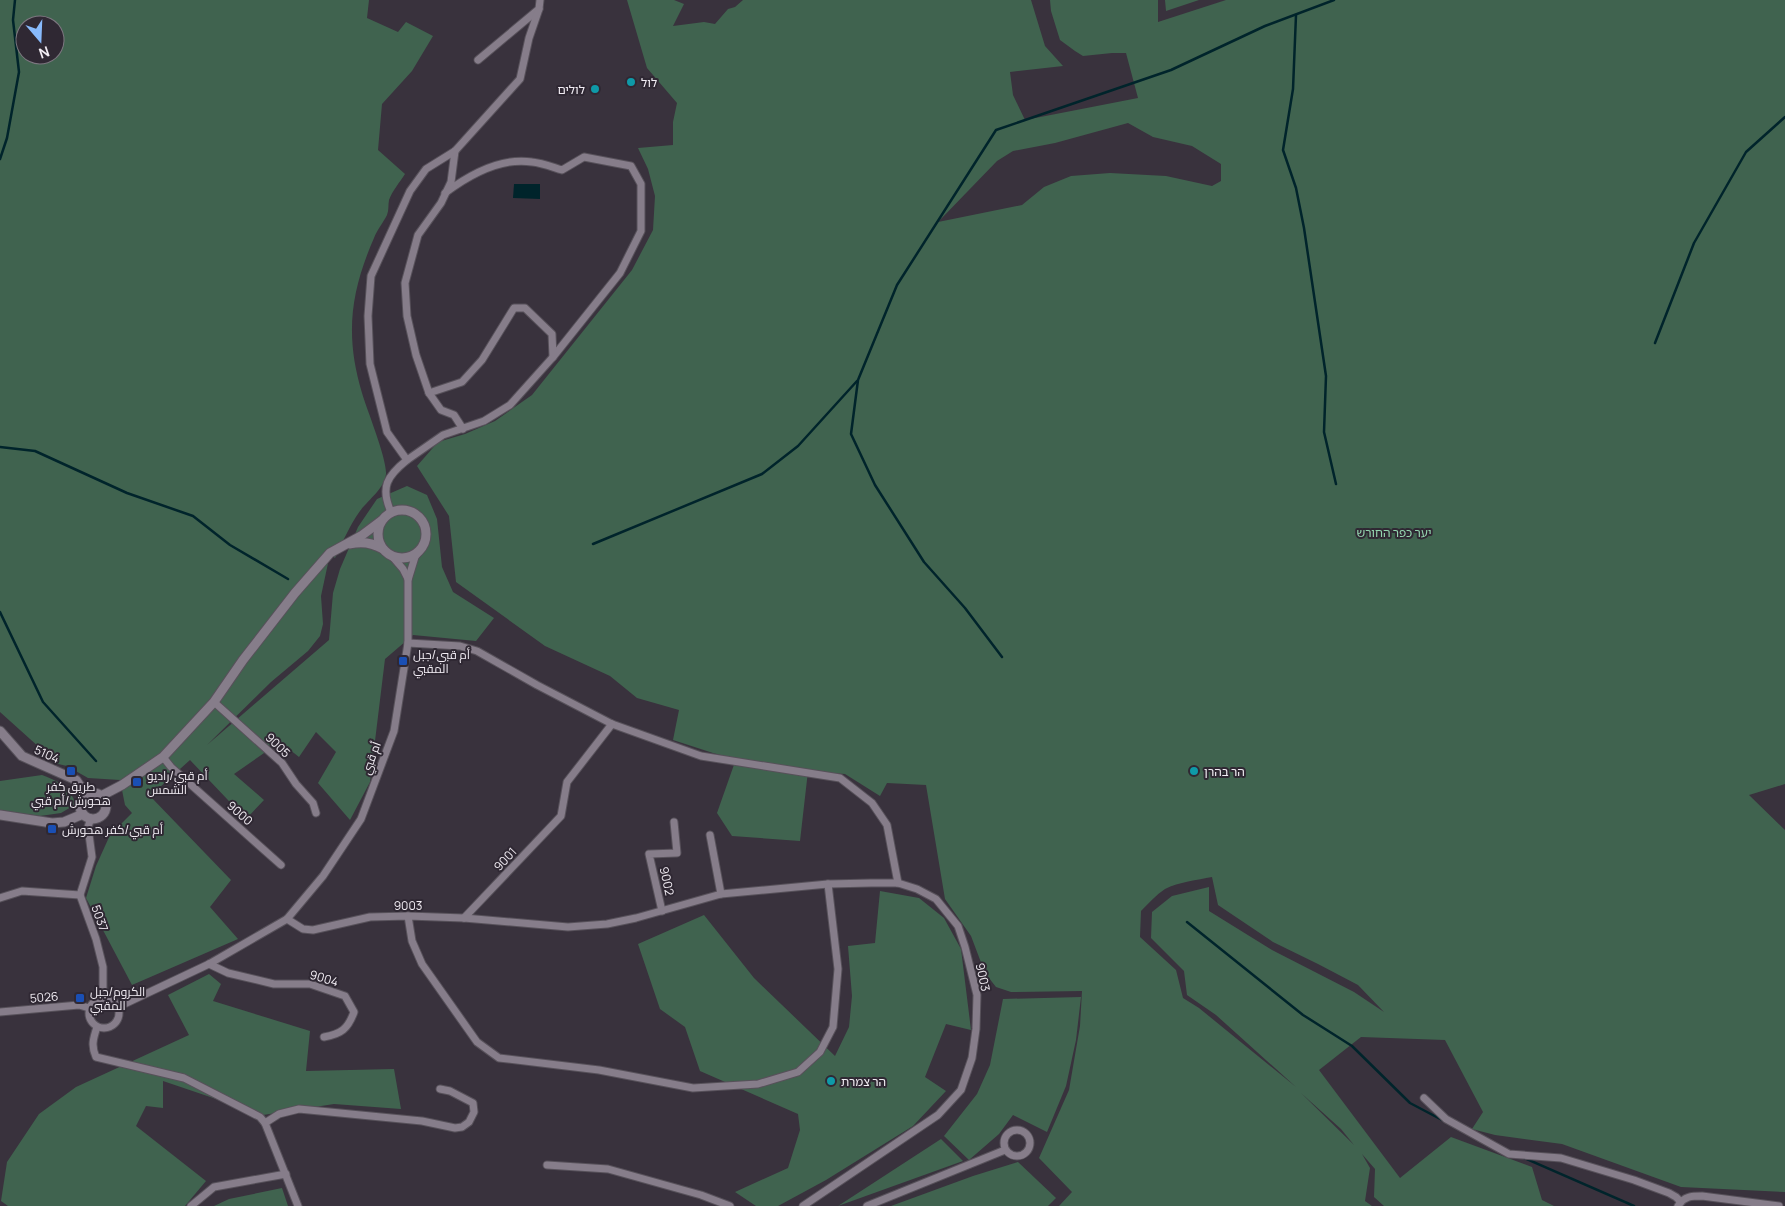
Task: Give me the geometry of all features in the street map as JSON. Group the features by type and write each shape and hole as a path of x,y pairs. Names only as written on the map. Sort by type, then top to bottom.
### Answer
{"street":[{"path":"407,460 387,432 370,364 368,316 371,276 410,191 426,169 455,151 520,79 540,0"},
{"path":"478,60 539,9"},
{"path":"455,151 451,182 418,235 405,283 407,316 416,355 429,394 441,410 454,415 463,429"},
{"path":"391,512 386,500 385,488 393,471 443,436 484,421 510,405 553,357 620,273 640,231 641,184 631,166 584,158 562,170 531,161 498,163 459,183 445,193"},
{"path":"429,394 462,382 482,360 514,308 525,308 552,334 553,357"},
{"path":"101,796 122,785 163,757 214,702 243,660 295,593 330,553 381,521 391,512 411,511 418,515 426,528 426,537 421,549 407,558 399,558 375,544 356,542 342,546"},
{"path":"381,521 378,529 378,538 387,552 403,569 408,580"},
{"name":"أم قبي","path":"287,919 323,876 362,819 394,732 408,643 408,580 415,557 421,549"},
{"path":"408,643 460,646 477,651 612,724 701,756 840,778 872,803 888,826 898,883"},
{"name":"9005","path":"214,702 282,763 296,784 312,802 316,813"},
{"name":"9001","path":"464,918 561,816 567,782 612,724"},
{"name":"5104","path":"0,731 22,756 76,780 86,795"},
{"name":"9000","path":"163,757 280,865"},
{"path":"0,815 52,823 87,816 100,817 104,812 106,802 101,796 94,793 86,795 81,802 81,810 87,816"},
{"name":"5037","path":"87,816 92,857 80,895 96,939 103,967 103,998"},
{"name":"9002","path":"662,911 649,854 678,853 674,822"},
{"path":"710,835 721,894"},
{"name":"9003","path":"287,919 303,929 313,930 370,917 408,916 464,918 568,927 607,924 721,894 828,884 898,883 936,899 958,926 977,995 976,1029 972,1058 961,1090 938,1115 805,1206"},
{"path":"408,916 412,941 422,964 477,1042 499,1058 600,1070 693,1088 758,1084 798,1072 820,1052 833,1027 838,969 828,884"},
{"path":"0,898 22,891 80,895"},
{"path":"118,1007 208,964 287,919"},
{"name":"9004","path":"208,964 228,973 274,984 310,984 345,996 354,1012 349,1025 336,1035 324,1037"},
{"path":"103,998 112,1000 118,1007 118,1016 114,1024 106,1028 97,1027 91,1021 88,1012 94,1001 103,998"},
{"name":"5026","path":"0,1012 80,1005 89,1008"},
{"path":"97,1027 92,1049 96,1057 184,1078 260,1117 265,1123 298,1206"},
{"path":"265,1123 279,1114 299,1108 422,1121 455,1128 469,1122 474,1112 473,1103 450,1091 440,1089"},
{"path":"1424,1098 1446,1119 1509,1154 1561,1158 1634,1180 1676,1197 1680,1204 1691,1196 1702,1196 1779,1206"},
{"path":"866,1206 1005,1150"},
{"path":"547,1165 608,1169 702,1195 730,1206"},
{"path":"191,1206 214,1187 286,1174"}],"green space":[{"path":"0,0 369,0 367,18 398,32 406,22 433,36 412,71 382,104 378,150 405,174 390,197 387,215 375,235 355,296 352,333 353,352 362,393 383,457 385,479 356,516 335,558 330,554 321,596 323,624 320,636 308,651 271,682 207,745 329,640 333,593 340,569 358,527 377,499 407,486 427,495 437,519 442,567 453,592 494,618 476,641 413,635 385,659 370,782 350,820 318,783 336,752 316,732 299,757 280,742 234,774 264,800 246,819 190,760 150,796 231,880 210,907 238,939 132,985 86,898 96,866 110,835 132,813 125,805 120,780 88,778 67,766 54,763 50,756 0,712"},
{"name":"יער כפר החורש","path":"627,0 674,0 684,4 673,26 704,22 715,24 728,9 735,7 743,0 1031,0 1045,46 1063,66 1010,72 1013,95 1025,120 1138,98 1126,53 1083,56 1075,51 1060,40 1051,11 1050,0 1158,0 1158,22 1226,0 1785,0 1785,784 1749,795 1785,830 1785,1192 1681,1187 1562,1144 1495,1135 1472,1129 1483,1112 1445,1040 1361,1037 1319,1070 1400,1178 1451,1137 1532,1167 1542,1200 1554,1206 1384,1206 1374,1197 1375,1169 1362,1154 1370,1168 1365,1201 1372,1206 1059,1206 1072,1192 1039,1158 1069,1090 1080,1026 1082,991 1011,992 996,987 985,973 971,936 945,899 926,785 887,783 880,796 845,774 808,771 800,841 732,836 717,813 736,759 673,740 679,710 637,698 610,676 545,646 456,582 449,516 417,466 438,442 465,434 495,421 532,395 632,270 653,230 655,196 648,169 638,148 673,145 673,122 677,103 647,68","holes":["1128,123 1153,137 1192,146 1221,164 1221,181 1212,186 1166,176 1110,173 1071,176 1044,187 1022,205 938,222 997,161 1013,151 1055,143","1212,877 1218,905 1273,942 1358,985 1384,1012 1354,992 1272,950 1209,911 1209,887 1172,896 1152,912 1151,938 1184,971 1187,995 1216,1015 1296,1087 1199,1008 1183,998 1176,970 1140,937 1141,911 1165,889 1182,883","1301,1093 1341,1129 1354,1145"]},
{"path":"1165,0 1199,0 1166,11"},
{"path":"42,775 63,785 76,804 61,813 40,816 0,810 0,781"},
{"path":"880,891 919,898 944,918 961,949 971,1030 946,1024 925,1077 946,1091 913,1126 826,1180 778,1206 756,1206 735,1192 788,1168 800,1130 798,1114 700,1071 685,1027 660,1009 638,944 704,915 754,978 835,1056 849,1027 852,996 848,946 875,943"},
{"path":"209,974 221,984 213,1001 310,1031 306,1071 394,1069 401,1109 334,1104 263,1115 163,1081 163,1108 146,1106 136,1126 206,1181 185,1206 8,1206 1,1201 7,1162 39,1114 76,1087 189,1035 168,995"},
{"path":"1081,997 1076,1040 1066,1086 1047,1132 1013,1115 999,1134 969,1160 944,1136 977,1094 990,1065 1003,999"},
{"path":"941,1139 963,1161 838,1206"},
{"path":"1018,1162 1056,1198 1048,1206 891,1206 973,1176"},
{"path":"282,1188 288,1206 214,1206 229,1199"}],"water":[{"path":"514,184 540,184 540,199 513,198"}],"waterway":[{"path":"0,159 7,138 19,72 13,20 15,0"},
{"path":"1002,657 965,608 924,562 875,485 851,434 858,380 897,285 996,130 1171,70 1265,26 1334,0"},
{"path":"1296,15 1293,89 1283,150 1296,188 1304,228 1326,376 1324,432 1336,484"},
{"path":"1655,343 1694,243 1746,152 1785,117"},
{"path":"593,544 762,474 798,446 857,381"},
{"path":"0,447 35,451 127,493 193,516 230,545 288,579"},
{"path":"0,612 43,702 96,761"},
{"path":"1187,922 1303,1015 1352,1046 1410,1103 1444,1121"},
{"path":"1524,1158 1634,1206"}],"place":[{"name":"לול","path":"631,82"},
{"name":"לולים","path":"595,89"},
{"name":"أم قبي/جبل المقبي","path":"403,661"},
{"name":"طريق كفر هحورش/أم قبي","path":"71,771"},
{"name":"הר בהרן","path":"1194,771"},
{"name":"أم قبي/راديو الشمس","path":"137,782"},
{"name":"أم قبي/كفر هحورش","path":"52,829"},
{"name":"الكروم/جبل المقبي","path":"80,998"},
{"name":"הר צמרת","path":"831,1081"}]}
